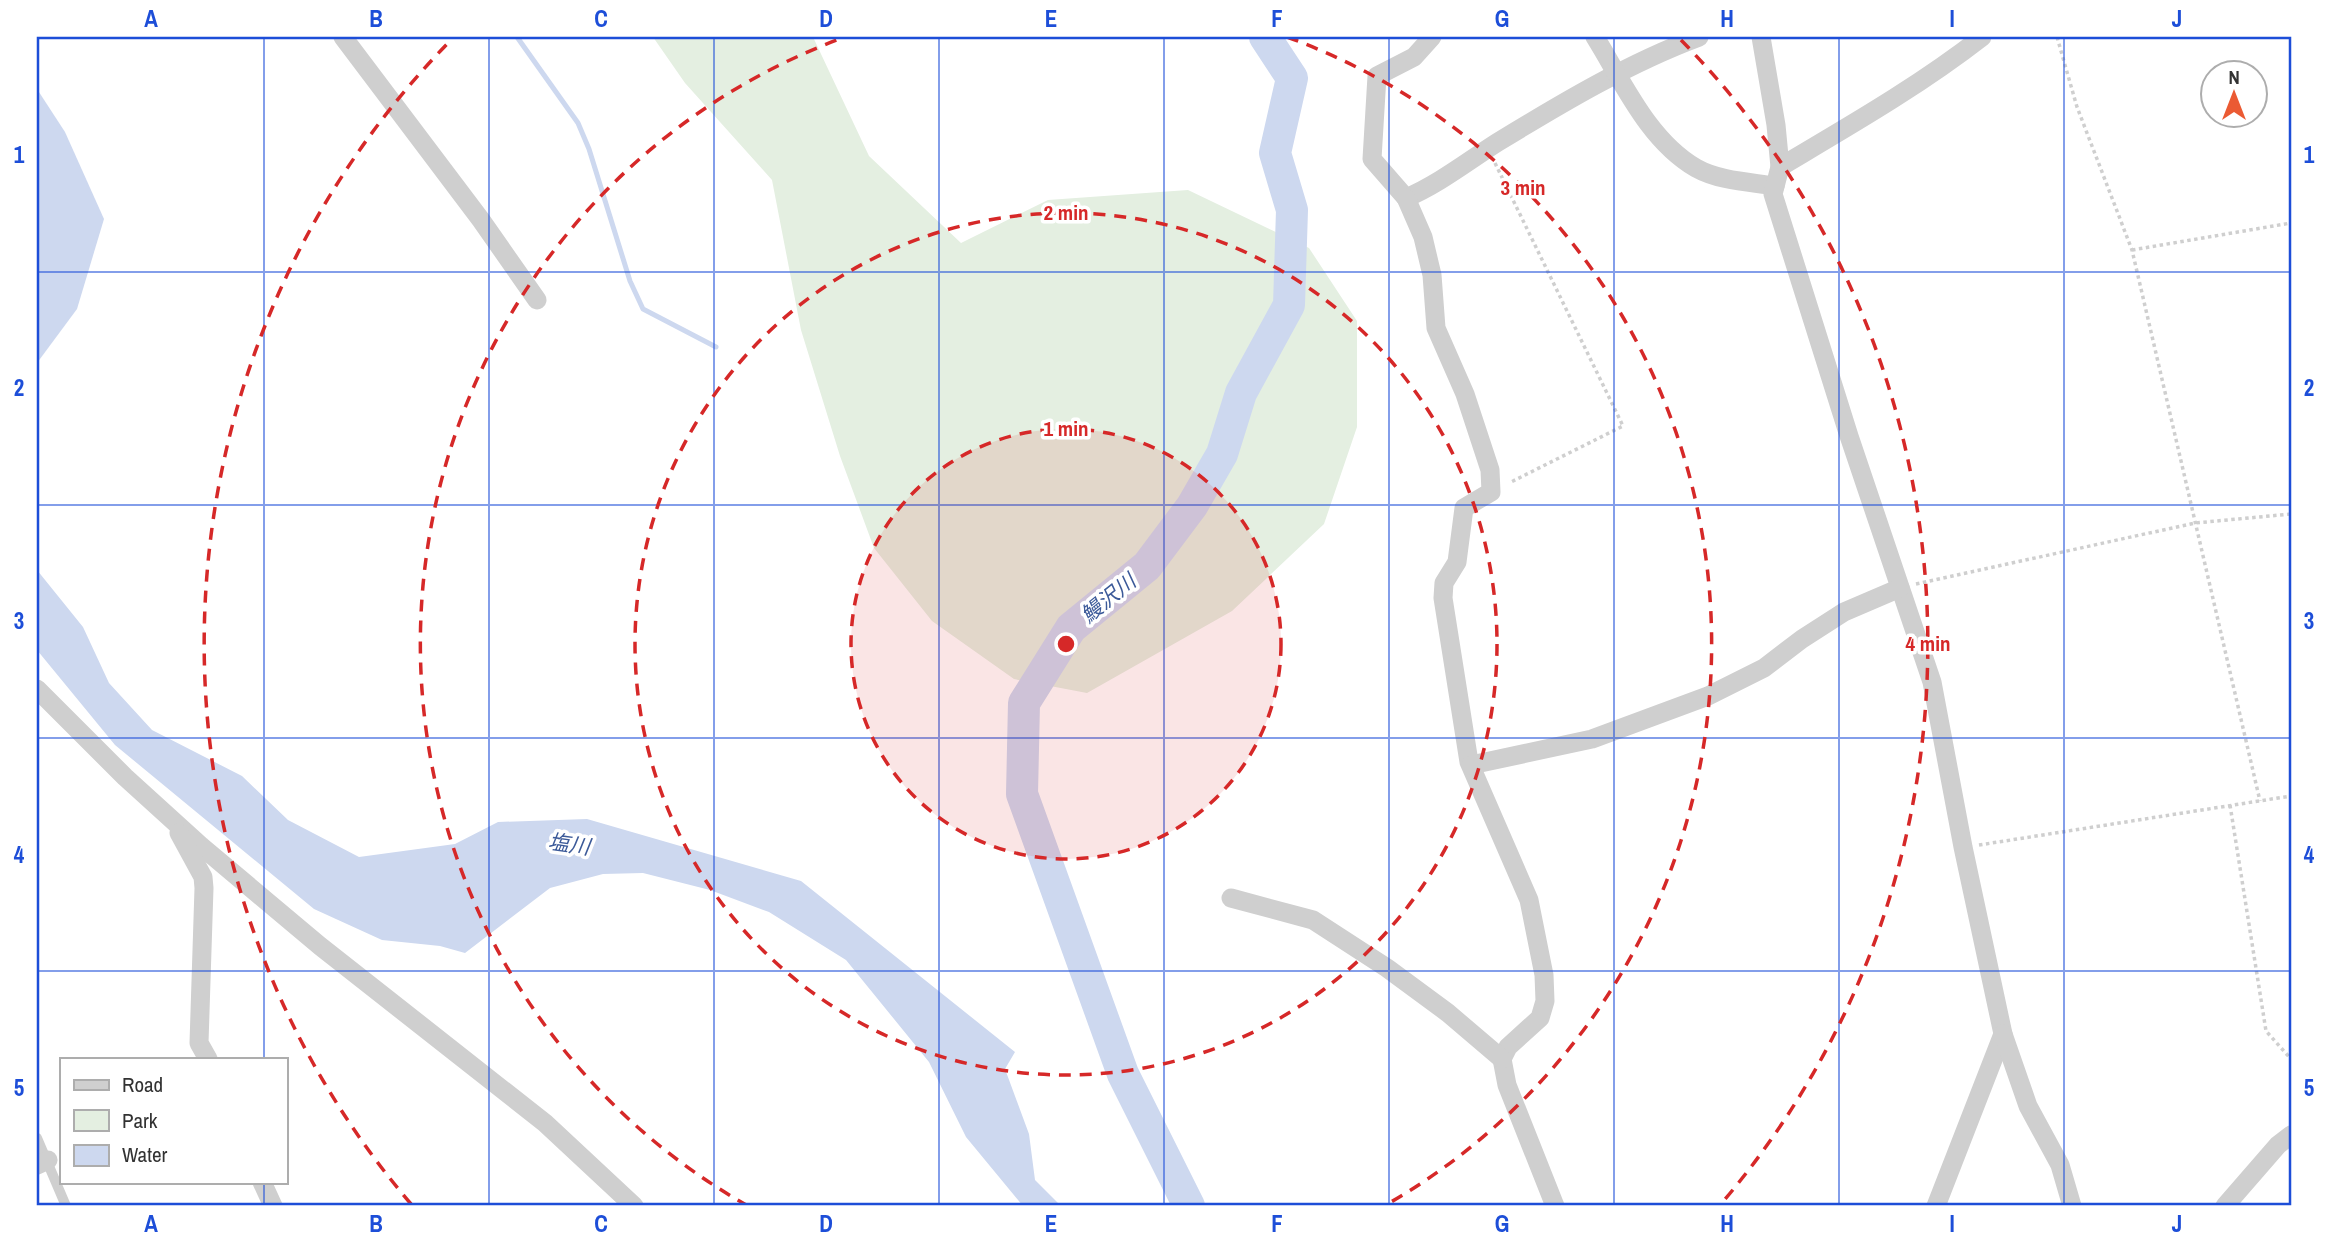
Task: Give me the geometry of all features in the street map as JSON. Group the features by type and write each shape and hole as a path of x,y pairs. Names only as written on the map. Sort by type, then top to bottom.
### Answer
{"street":[{"path":"343,37 481,220 537,300"},
{"path":"1432,37 1413,57 1377,76 1372,159 1406,198 1423,237 1432,275 1436,328 1465,394 1490,470 1490,492 1464,508 1457,562 1444,583 1443,598 1471,765 1529,901 1544,975 1545,1000 1540,1018 1508,1047 1502,1059 1507,1084 1556,1206"},
{"path":"1595,37 1658,136 1697,168 1728,178 1777,176 1982,37"},
{"path":"1406,198 1423,191 1585,91 1676,45 1699,37"},
{"path":"1761,37 1776,125 1777,176 1773,194 1932,682 1963,847 2003,1034 2028,1106 2060,1165 2072,1206"},
{"path":"1471,765 1592,738 1708,696 1764,668 1801,639 1844,612 1900,588"},
{"path":"37,689 172,820 320,946 545,1123 634,1206"},
{"path":"172,820 203,877 205,888 199,1043 207,1058"},
{"path":"1231,898 1313,920 1387,968 1448,1013 1502,1059"},
{"path":"1936,1206 2003,1034"},
{"path":"2225,1206 2278,1144 2291,1135"},
{"path":"263,1184 273,1206"}],"lane":[{"path":"37,1138 43,1163 66,1206"}],"path":[{"path":"2057,37 2077,107 2133,250 2260,801"},
{"path":"1488,149 1623,426 1490,492"},
{"path":"2133,250 2291,223"},
{"path":"1900,588 2195,523 2291,514"},
{"path":"1963,847 2291,796"},
{"path":"2230,806 2266,1031 2291,1059"}],"green space":[{"path":"653,37 813,37 869,156 961,243 1048,200 1188,190 1309,248 1357,321 1357,427 1324,524 1232,611 1087,693 1014,679 932,621 874,548 840,456 801,330 772,180 685,83"}],"water":[{"path":"37,89 65,132 104,219 77,309 37,363"},
{"name":"塩川","path":"37,570 83,627 109,683 152,730 242,776 288,820 359,857 455,844 498,822 587,819 801,881 1015,1052 1005,1069 1029,1134 1035,1180 1061,1206 1023,1206 966,1137 929,1062 846,960 769,912 710,890 643,873 603,874 550,888 465,953 440,946 382,940 314,909 115,745 37,650"}],"waterway":[{"path":"517,37 578,123 589,149 630,281 643,309 716,347"},
{"name":"鰻沢川","path":"1189,1206 1123,1074 1022,794 1024,703 1071,628 1147,566 1192,506 1222,454 1241,393 1289,305 1292,210 1275,153 1292,78 1265,37"}]}
